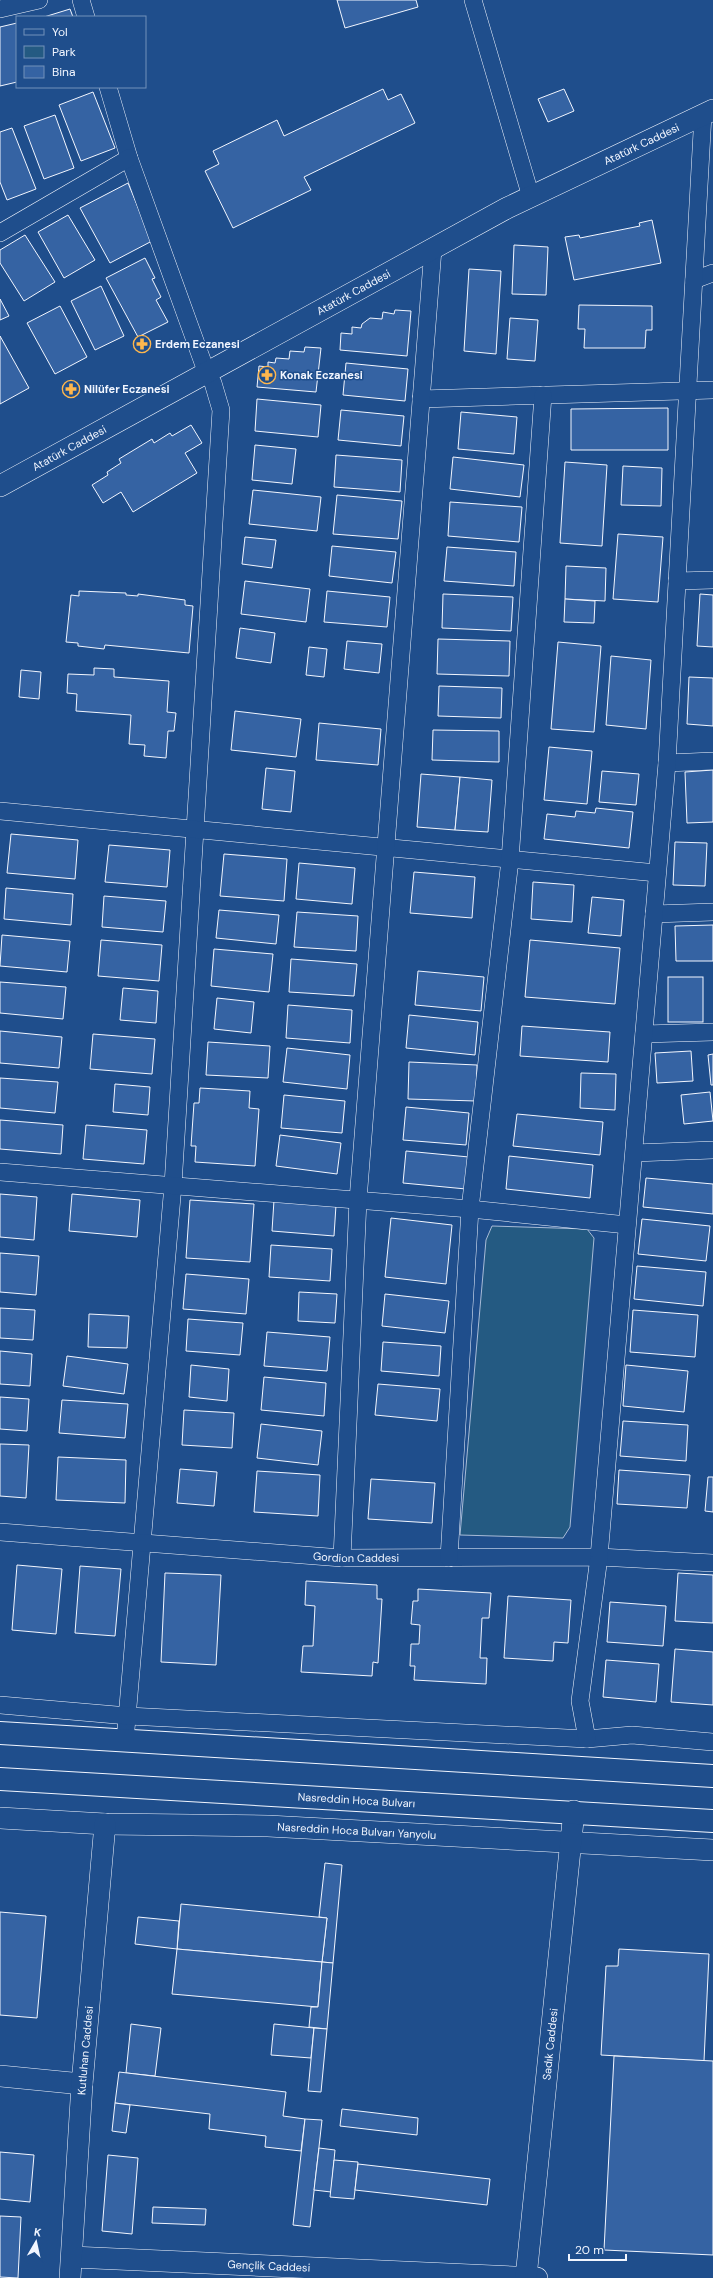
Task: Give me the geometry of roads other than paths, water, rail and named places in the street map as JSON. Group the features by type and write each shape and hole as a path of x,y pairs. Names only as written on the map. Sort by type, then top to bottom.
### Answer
{"highway":[{"path":"0,1733 713,1776"},
{"name":"Nasreddin Hoca Bulvarı","path":"0,1779 574,1811 713,1821"}],"street":[{"path":"0,9 39,0"},
{"path":"81,0 86,16"},
{"path":"473,0 531,196"},
{"path":"108,88 129,158 206,371 214,383 221,410 173,1185 125,1741"},
{"path":"587,1739 580,1701 599,1557 667,763 694,280 708,112"},
{"name":"Atatürk Caddesi","path":"0,486 206,371 531,196 708,112"},
{"path":"0,233 129,158"},
{"path":"342,1558 358,1200 433,249"},
{"path":"694,280 713,273"},
{"path":"421,400 688,389 713,390"},
{"path":"449,1558 470,1209 510,860 543,395"},
{"path":"677,581 713,580"},
{"path":"667,763 713,761"},
{"path":"0,812 657,873"},
{"path":"654,914 713,912"},
{"path":"644,1034 713,1032"},
{"path":"634,1153 713,1150"},
{"path":"0,1172 470,1209 627,1225"},
{"name":"Gordion Caddesi","path":"0,1532 342,1558 599,1557 713,1563"},
{"path":"0,1705 128,1716 587,1739 632,1736 713,1742"},
{"name":"Sadık Caddesi","path":"532,2278 574,1811"},
{"name":"Nasreddin Hoca Bulvarı Yanyolu","path":"0,1818 105,1824 268,1826 713,1850"},
{"name":"Kutluhan Caddesi","path":"70,2278 82,2084 105,1824"},
{"path":"0,2076 82,2084"},
{"name":"Gençlik Caddesi","path":"72,2257 532,2278"}],"place":[{"name":"Erdem Eczanesi","path":"142,344"},
{"name":"Konak Eczanesi","path":"267,375"},
{"name":"Nilüfer Eczanesi","path":"71,389"}]}
